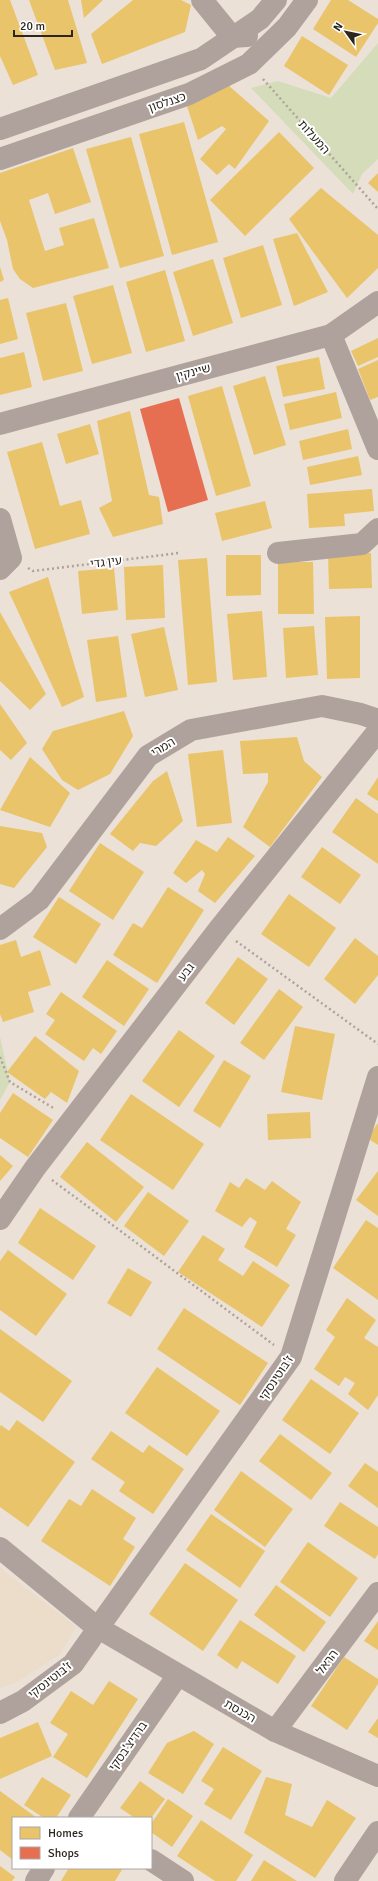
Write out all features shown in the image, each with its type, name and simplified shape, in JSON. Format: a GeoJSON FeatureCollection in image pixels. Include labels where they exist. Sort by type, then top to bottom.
{"type":"FeatureCollection","features":[{"type":"Feature","properties":{"kind":"street"},"geometry":{"type":"LineString","coordinates":[[202,0],[232,38]]}},
{"type":"Feature","properties":{"kind":"street"},"geometry":{"type":"LineString","coordinates":[[0,129],[202,59],[260,19],[276,0]]}},
{"type":"Feature","properties":{"kind":"street","name":"כצנלסון"},"geometry":{"type":"LineString","coordinates":[[0,159],[189,94],[249,64],[287,27],[307,0]]}},
{"type":"Feature","properties":{"kind":"street"},"geometry":{"type":"LineString","coordinates":[[232,38],[260,35],[287,27]]}},
{"type":"Feature","properties":{"kind":"street","name":"שיינקין"},"geometry":{"type":"LineString","coordinates":[[0,424],[331,335],[378,302]]}},
{"type":"Feature","properties":{"kind":"street"},"geometry":{"type":"LineString","coordinates":[[331,335],[378,449]]}},
{"type":"Feature","properties":{"kind":"street"},"geometry":{"type":"LineString","coordinates":[[0,519],[11,558],[0,569]]}},
{"type":"Feature","properties":{"kind":"street"},"geometry":{"type":"LineString","coordinates":[[278,553],[362,544],[378,529]]}},
{"type":"Feature","properties":{"kind":"street","name":"המרי"},"geometry":{"type":"LineString","coordinates":[[0,929],[38,900],[148,756],[191,730],[322,706],[361,714],[378,720]]}},
{"type":"Feature","properties":{"kind":"street","name":"גבע"},"geometry":{"type":"LineString","coordinates":[[0,1219],[35,1168],[219,929],[378,731]]}},
{"type":"Feature","properties":{"kind":"street","name":"ז'בוטינסקי"},"geometry":{"type":"LineString","coordinates":[[0,1713],[23,1701],[73,1664],[291,1358],[378,1077]]}},
{"type":"Feature","properties":{"kind":"street","name":"הכנסת"},"geometry":{"type":"LineString","coordinates":[[0,1548],[98,1627],[275,1731],[378,1776]]}},
{"type":"Feature","properties":{"kind":"street","name":"הראל"},"geometry":{"type":"LineString","coordinates":[[275,1731],[378,1593]]}},
{"type":"Feature","properties":{"kind":"street","name":"ברדיצ'בסקי"},"geometry":{"type":"LineString","coordinates":[[83,1816],[178,1675]]}},
{"type":"Feature","properties":{"kind":"street"},"geometry":{"type":"LineString","coordinates":[[345,1881],[378,1832]]}},
{"type":"Feature","properties":{"kind":"street"},"geometry":{"type":"LineString","coordinates":[[152,1861],[183,1881]]}},
{"type":"Feature","properties":{"kind":"street"},"geometry":{"type":"LineString","coordinates":[[36,1881],[43,1869]]}},
{"type":"Feature","properties":{"kind":"path","name":"המעלות"},"geometry":{"type":"LineString","coordinates":[[249,64],[378,209]]}},
{"type":"Feature","properties":{"kind":"path","name":"עין גדי"},"geometry":{"type":"LineString","coordinates":[[33,571],[179,553]]}},
{"type":"Feature","properties":{"kind":"path"},"geometry":{"type":"LineString","coordinates":[[219,929],[378,1044]]}},
{"type":"Feature","properties":{"kind":"path"},"geometry":{"type":"LineString","coordinates":[[0,1057],[10,1082],[72,1120]]}},
{"type":"Feature","properties":{"kind":"path"},"geometry":{"type":"LineString","coordinates":[[35,1168],[291,1358]]}},
{"type":"Feature","properties":{"kind":"shaded area"},"geometry":{"type":"Polygon","coordinates":[[[0,1568],[76,1627],[59,1655],[15,1683],[0,1688],[0,1568]]]}},
{"type":"Feature","properties":{"kind":"green space"},"geometry":{"type":"Polygon","coordinates":[[[378,43],[378,159],[362,174],[353,194],[251,88],[278,81],[331,98],[378,43]]]}},
{"type":"Feature","properties":{"kind":"green space"},"geometry":{"type":"Polygon","coordinates":[[[0,1037],[10,1082],[0,1100],[0,1037]]]}},
{"type":"Feature","properties":{"kind":"building: Homes"},"geometry":{"type":"Polygon","coordinates":[[[0,0],[10,0],[38,75],[13,85],[0,56],[0,0]]]}},
{"type":"Feature","properties":{"kind":"building: Homes"},"geometry":{"type":"Polygon","coordinates":[[[29,0],[68,0],[87,63],[55,70],[29,0]]]}},
{"type":"Feature","properties":{"kind":"building: Homes"},"geometry":{"type":"Polygon","coordinates":[[[81,0],[103,0],[84,18],[81,0]]]}},
{"type":"Feature","properties":{"kind":"building: Homes"},"geometry":{"type":"Polygon","coordinates":[[[133,0],[181,0],[191,5],[185,32],[102,64],[91,34],[133,0]]]}},
{"type":"Feature","properties":{"kind":"building: Homes"},"geometry":{"type":"Polygon","coordinates":[[[331,0],[348,0],[378,19],[378,23],[356,57],[313,29],[331,0]]]}},
{"type":"Feature","properties":{"kind":"building: Homes"},"geometry":{"type":"Polygon","coordinates":[[[302,36],[348,65],[329,95],[284,66],[302,36]]]}},
{"type":"Feature","properties":{"kind":"building: Homes"},"geometry":{"type":"Polygon","coordinates":[[[228,85],[269,121],[235,169],[229,164],[217,175],[200,159],[226,129],[222,126],[198,140],[187,106],[228,85]]]}},
{"type":"Feature","properties":{"kind":"building: Homes"},"geometry":{"type":"Polygon","coordinates":[[[184,122],[218,242],[172,255],[139,134],[184,122]]]}},
{"type":"Feature","properties":{"kind":"building: Homes"},"geometry":{"type":"Polygon","coordinates":[[[279,132],[314,168],[245,236],[210,200],[279,132]]]}},
{"type":"Feature","properties":{"kind":"building: Homes"},"geometry":{"type":"Polygon","coordinates":[[[131,137],[164,256],[120,268],[86,149],[131,137]]]}},
{"type":"Feature","properties":{"kind":"building: Homes"},"geometry":{"type":"Polygon","coordinates":[[[73,148],[91,202],[55,214],[48,193],[29,200],[45,251],[64,245],[59,228],[94,218],[109,268],[33,288],[20,279],[13,269],[7,240],[0,221],[0,173],[73,148]]]}},
{"type":"Feature","properties":{"kind":"building: Homes"},"geometry":{"type":"Polygon","coordinates":[[[378,173],[378,192],[368,183],[378,173]]]}},
{"type":"Feature","properties":{"kind":"building: Homes"},"geometry":{"type":"Polygon","coordinates":[[[321,188],[378,235],[378,268],[347,298],[289,219],[321,188]]]}},
{"type":"Feature","properties":{"kind":"building: Homes"},"geometry":{"type":"Polygon","coordinates":[[[297,233],[328,292],[294,306],[273,239],[297,233]]]}},
{"type":"Feature","properties":{"kind":"building: Homes"},"geometry":{"type":"Polygon","coordinates":[[[263,245],[282,305],[241,318],[223,258],[263,245]]]}},
{"type":"Feature","properties":{"kind":"building: Homes"},"geometry":{"type":"Polygon","coordinates":[[[213,259],[233,323],[193,336],[173,272],[213,259]]]}},
{"type":"Feature","properties":{"kind":"building: Homes"},"geometry":{"type":"Polygon","coordinates":[[[0,267],[4,280],[0,282],[0,267]]]}},
{"type":"Feature","properties":{"kind":"building: Homes"},"geometry":{"type":"Polygon","coordinates":[[[165,270],[185,341],[146,352],[126,282],[165,270]]]}},
{"type":"Feature","properties":{"kind":"building: Homes"},"geometry":{"type":"Polygon","coordinates":[[[113,285],[132,353],[92,364],[73,296],[113,285]]]}},
{"type":"Feature","properties":{"kind":"building: Homes"},"geometry":{"type":"Polygon","coordinates":[[[8,298],[18,339],[0,344],[0,300],[8,298]]]}},
{"type":"Feature","properties":{"kind":"building: Homes"},"geometry":{"type":"Polygon","coordinates":[[[66,303],[83,371],[43,381],[26,313],[66,303]]]}},
{"type":"Feature","properties":{"kind":"building: Homes"},"geometry":{"type":"Polygon","coordinates":[[[378,338],[378,357],[358,366],[351,351],[378,338]]]}},
{"type":"Feature","properties":{"kind":"building: Homes"},"geometry":{"type":"Polygon","coordinates":[[[24,352],[32,387],[0,395],[0,358],[24,352]]]}},
{"type":"Feature","properties":{"kind":"building: Homes"},"geometry":{"type":"Polygon","coordinates":[[[319,357],[325,389],[283,397],[276,366],[319,357]]]}},
{"type":"Feature","properties":{"kind":"building: Homes"},"geometry":{"type":"Polygon","coordinates":[[[378,360],[378,397],[370,400],[358,369],[378,360]]]}},
{"type":"Feature","properties":{"kind":"building: Homes"},"geometry":{"type":"Polygon","coordinates":[[[265,376],[286,445],[254,455],[233,386],[265,376]]]}},
{"type":"Feature","properties":{"kind":"building: Homes"},"geometry":{"type":"Polygon","coordinates":[[[222,386],[251,486],[216,496],[188,396],[222,386]]]}},
{"type":"Feature","properties":{"kind":"building: Homes"},"geometry":{"type":"Polygon","coordinates":[[[336,392],[342,418],[290,430],[284,404],[336,392]]]}},
{"type":"Feature","properties":{"kind":"building: Homes"},"geometry":{"type":"Polygon","coordinates":[[[130,411],[149,495],[159,497],[163,524],[113,537],[99,508],[112,501],[97,421],[130,411]]]}},
{"type":"Feature","properties":{"kind":"building: Homes"},"geometry":{"type":"Polygon","coordinates":[[[90,424],[99,454],[66,464],[57,434],[90,424]]]}},
{"type":"Feature","properties":{"kind":"building: Homes"},"geometry":{"type":"Polygon","coordinates":[[[348,429],[352,449],[303,460],[299,441],[348,429]]]}},
{"type":"Feature","properties":{"kind":"building: Homes"},"geometry":{"type":"Polygon","coordinates":[[[42,442],[60,506],[81,500],[90,534],[35,549],[7,452],[42,442]]]}},
{"type":"Feature","properties":{"kind":"building: Homes"},"geometry":{"type":"Polygon","coordinates":[[[358,456],[362,475],[310,485],[307,467],[358,456]]]}},
{"type":"Feature","properties":{"kind":"building: Homes"},"geometry":{"type":"Polygon","coordinates":[[[372,489],[374,511],[344,514],[345,526],[309,528],[307,494],[372,489]]]}},
{"type":"Feature","properties":{"kind":"building: Homes"},"geometry":{"type":"Polygon","coordinates":[[[265,501],[272,528],[222,541],[215,513],[265,501]]]}},
{"type":"Feature","properties":{"kind":"building: Homes"},"geometry":{"type":"Polygon","coordinates":[[[371,553],[372,588],[329,589],[328,554],[371,553]]]}},
{"type":"Feature","properties":{"kind":"building: Homes"},"geometry":{"type":"Polygon","coordinates":[[[226,555],[261,555],[261,595],[226,596],[226,555]]]}},
{"type":"Feature","properties":{"kind":"building: Homes"},"geometry":{"type":"Polygon","coordinates":[[[207,558],[217,682],[188,685],[178,560],[207,558]]]}},
{"type":"Feature","properties":{"kind":"building: Homes"},"geometry":{"type":"Polygon","coordinates":[[[278,562],[313,562],[314,614],[278,614],[278,562]]]}},
{"type":"Feature","properties":{"kind":"building: Homes"},"geometry":{"type":"Polygon","coordinates":[[[163,565],[165,618],[126,620],[124,567],[163,565]]]}},
{"type":"Feature","properties":{"kind":"building: Homes"},"geometry":{"type":"Polygon","coordinates":[[[114,568],[118,610],[82,614],[78,571],[114,568]]]}},
{"type":"Feature","properties":{"kind":"building: Homes"},"geometry":{"type":"Polygon","coordinates":[[[48,577],[84,697],[62,707],[9,592],[48,577]]]}},
{"type":"Feature","properties":{"kind":"building: Homes"},"geometry":{"type":"Polygon","coordinates":[[[262,611],[267,677],[233,680],[227,614],[262,611]]]}},
{"type":"Feature","properties":{"kind":"building: Homes"},"geometry":{"type":"Polygon","coordinates":[[[0,612],[46,694],[30,710],[0,681],[0,612]]]}},
{"type":"Feature","properties":{"kind":"building: Homes"},"geometry":{"type":"Polygon","coordinates":[[[360,616],[360,678],[327,679],[325,617],[360,616]]]}},
{"type":"Feature","properties":{"kind":"building: Homes"},"geometry":{"type":"Polygon","coordinates":[[[314,626],[318,675],[286,678],[283,628],[314,626]]]}},
{"type":"Feature","properties":{"kind":"building: Homes"},"geometry":{"type":"Polygon","coordinates":[[[164,627],[178,690],[145,697],[131,634],[164,627]]]}},
{"type":"Feature","properties":{"kind":"building: Homes"},"geometry":{"type":"Polygon","coordinates":[[[118,636],[127,697],[96,702],[87,640],[118,636]]]}},
{"type":"Feature","properties":{"kind":"building: Homes"},"geometry":{"type":"Polygon","coordinates":[[[0,704],[27,743],[11,760],[0,750],[0,704]]]}},
{"type":"Feature","properties":{"kind":"building: Homes"},"geometry":{"type":"Polygon","coordinates":[[[124,711],[133,736],[110,774],[78,790],[62,780],[42,749],[53,731],[124,711]]]}},
{"type":"Feature","properties":{"kind":"building: Homes"},"geometry":{"type":"Polygon","coordinates":[[[297,737],[304,761],[322,777],[270,847],[243,827],[268,782],[268,773],[243,774],[240,741],[297,737]]]}},
{"type":"Feature","properties":{"kind":"building: Homes"},"geometry":{"type":"Polygon","coordinates":[[[223,750],[232,823],[197,827],[188,754],[223,750]]]}},
{"type":"Feature","properties":{"kind":"building: Homes"},"geometry":{"type":"Polygon","coordinates":[[[30,757],[70,793],[50,827],[0,810],[30,757]]]}},
{"type":"Feature","properties":{"kind":"building: Homes"},"geometry":{"type":"Polygon","coordinates":[[[167,771],[183,821],[156,846],[140,843],[133,851],[110,834],[153,781],[167,771]]]}},
{"type":"Feature","properties":{"kind":"building: Homes"},"geometry":{"type":"Polygon","coordinates":[[[378,777],[378,801],[367,794],[378,777]]]}},
{"type":"Feature","properties":{"kind":"building: Homes"},"geometry":{"type":"Polygon","coordinates":[[[356,798],[378,814],[378,864],[332,832],[356,798]]]}},
{"type":"Feature","properties":{"kind":"building: Homes"},"geometry":{"type":"Polygon","coordinates":[[[0,826],[42,833],[47,847],[14,888],[0,884],[0,826]]]}},
{"type":"Feature","properties":{"kind":"building: Homes"},"geometry":{"type":"Polygon","coordinates":[[[228,837],[255,856],[215,903],[198,891],[205,874],[202,870],[186,883],[173,873],[196,840],[217,852],[228,837]]]}},
{"type":"Feature","properties":{"kind":"building: Homes"},"geometry":{"type":"Polygon","coordinates":[[[100,843],[144,872],[113,920],[69,891],[100,843]]]}},
{"type":"Feature","properties":{"kind":"building: Homes"},"geometry":{"type":"Polygon","coordinates":[[[322,847],[361,875],[340,904],[301,877],[322,847]]]}},
{"type":"Feature","properties":{"kind":"building: Homes"},"geometry":{"type":"Polygon","coordinates":[[[168,887],[204,910],[157,983],[113,955],[133,923],[142,928],[168,887]]]}},
{"type":"Feature","properties":{"kind":"building: Homes"},"geometry":{"type":"Polygon","coordinates":[[[289,894],[336,928],[309,967],[261,934],[289,894]]]}},
{"type":"Feature","properties":{"kind":"building: Homes"},"geometry":{"type":"Polygon","coordinates":[[[59,897],[101,924],[76,964],[33,937],[59,897]]]}},
{"type":"Feature","properties":{"kind":"building: Homes"},"geometry":{"type":"Polygon","coordinates":[[[355,938],[378,956],[378,975],[355,1004],[324,979],[355,938]]]}},
{"type":"Feature","properties":{"kind":"building: Homes"},"geometry":{"type":"Polygon","coordinates":[[[16,940],[21,957],[40,950],[51,985],[28,992],[34,1012],[3,1022],[0,1014],[0,945],[16,940]]]}},
{"type":"Feature","properties":{"kind":"building: Homes"},"geometry":{"type":"Polygon","coordinates":[[[238,957],[268,979],[234,1025],[205,1003],[238,957]]]}},
{"type":"Feature","properties":{"kind":"building: Homes"},"geometry":{"type":"Polygon","coordinates":[[[107,960],[149,989],[124,1026],[82,997],[107,960]]]}},
{"type":"Feature","properties":{"kind":"building: Homes"},"geometry":{"type":"Polygon","coordinates":[[[279,989],[303,1007],[264,1060],[240,1043],[279,989]]]}},
{"type":"Feature","properties":{"kind":"building: Homes"},"geometry":{"type":"Polygon","coordinates":[[[61,992],[117,1031],[101,1054],[93,1048],[84,1061],[45,1034],[55,1020],[46,1014],[61,992]]]}},
{"type":"Feature","properties":{"kind":"building: Homes"},"geometry":{"type":"Polygon","coordinates":[[[295,1026],[335,1034],[322,1100],[281,1092],[295,1026]]]}},
{"type":"Feature","properties":{"kind":"building: Homes"},"geometry":{"type":"Polygon","coordinates":[[[179,1030],[215,1056],[179,1107],[142,1081],[179,1030]]]}},
{"type":"Feature","properties":{"kind":"building: Homes"},"geometry":{"type":"Polygon","coordinates":[[[35,1036],[79,1071],[67,1103],[51,1092],[45,1099],[7,1072],[35,1036]]]}},
{"type":"Feature","properties":{"kind":"building: Homes"},"geometry":{"type":"Polygon","coordinates":[[[224,1060],[251,1076],[220,1128],[193,1111],[224,1060]]]}},
{"type":"Feature","properties":{"kind":"building: Homes"},"geometry":{"type":"Polygon","coordinates":[[[13,1093],[53,1120],[28,1157],[0,1138],[0,1113],[13,1093]]]}},
{"type":"Feature","properties":{"kind":"building: Homes"},"geometry":{"type":"Polygon","coordinates":[[[131,1094],[204,1144],[173,1190],[100,1140],[131,1094]]]}},
{"type":"Feature","properties":{"kind":"building: Homes"},"geometry":{"type":"Polygon","coordinates":[[[310,1112],[311,1138],[268,1140],[267,1114],[310,1112]]]}},
{"type":"Feature","properties":{"kind":"building: Homes"},"geometry":{"type":"Polygon","coordinates":[[[378,1123],[378,1145],[367,1138],[378,1123]]]}},
{"type":"Feature","properties":{"kind":"building: Homes"},"geometry":{"type":"Polygon","coordinates":[[[87,1142],[144,1187],[116,1222],[60,1177],[87,1142]]]}},
{"type":"Feature","properties":{"kind":"building: Homes"},"geometry":{"type":"Polygon","coordinates":[[[0,1155],[13,1166],[0,1181],[0,1155]]]}},
{"type":"Feature","properties":{"kind":"building: Homes"},"geometry":{"type":"Polygon","coordinates":[[[378,1171],[378,1216],[356,1200],[378,1171]]]}},
{"type":"Feature","properties":{"kind":"building: Homes"},"geometry":{"type":"Polygon","coordinates":[[[246,1178],[265,1190],[272,1181],[301,1202],[286,1229],[296,1235],[277,1267],[244,1247],[257,1222],[250,1217],[242,1227],[215,1211],[230,1182],[239,1188],[246,1178]]]}},
{"type":"Feature","properties":{"kind":"building: Homes"},"geometry":{"type":"Polygon","coordinates":[[[148,1192],[189,1221],[164,1256],[124,1226],[148,1192]]]}},
{"type":"Feature","properties":{"kind":"building: Homes"},"geometry":{"type":"Polygon","coordinates":[[[40,1208],[96,1246],[73,1280],[18,1243],[40,1208]]]}},
{"type":"Feature","properties":{"kind":"building: Homes"},"geometry":{"type":"Polygon","coordinates":[[[366,1220],[378,1228],[378,1300],[333,1268],[366,1220]]]}},
{"type":"Feature","properties":{"kind":"building: Homes"},"geometry":{"type":"Polygon","coordinates":[[[203,1235],[225,1249],[218,1260],[243,1276],[253,1261],[290,1285],[262,1327],[178,1272],[203,1235]]]}},
{"type":"Feature","properties":{"kind":"building: Homes"},"geometry":{"type":"Polygon","coordinates":[[[8,1250],[67,1294],[36,1336],[0,1310],[0,1261],[8,1250]]]}},
{"type":"Feature","properties":{"kind":"building: Homes"},"geometry":{"type":"Polygon","coordinates":[[[128,1268],[152,1282],[131,1317],[107,1303],[128,1268]]]}},
{"type":"Feature","properties":{"kind":"building: Homes"},"geometry":{"type":"Polygon","coordinates":[[[347,1298],[376,1320],[364,1338],[378,1347],[378,1395],[368,1410],[348,1394],[355,1383],[345,1377],[339,1386],[314,1369],[335,1337],[326,1330],[347,1298]]]}},
{"type":"Feature","properties":{"kind":"building: Homes"},"geometry":{"type":"Polygon","coordinates":[[[184,1308],[268,1363],[240,1405],[157,1349],[184,1308]]]}},
{"type":"Feature","properties":{"kind":"building: Homes"},"geometry":{"type":"Polygon","coordinates":[[[0,1329],[72,1381],[43,1422],[0,1392],[0,1329]]]}},
{"type":"Feature","properties":{"kind":"building: Homes"},"geometry":{"type":"Polygon","coordinates":[[[157,1367],[220,1411],[187,1456],[125,1413],[157,1367]]]}},
{"type":"Feature","properties":{"kind":"building: Homes"},"geometry":{"type":"Polygon","coordinates":[[[311,1379],[359,1413],[330,1454],[282,1420],[311,1379]]]}},
{"type":"Feature","properties":{"kind":"building: Homes"},"geometry":{"type":"Polygon","coordinates":[[[17,1420],[75,1462],[28,1527],[0,1507],[0,1427],[1,1425],[9,1431],[17,1420]]]}},
{"type":"Feature","properties":{"kind":"building: Homes"},"geometry":{"type":"Polygon","coordinates":[[[111,1431],[143,1453],[149,1445],[184,1469],[153,1514],[119,1491],[125,1482],[91,1459],[111,1431]]]}},
{"type":"Feature","properties":{"kind":"building: Homes"},"geometry":{"type":"Polygon","coordinates":[[[280,1434],[332,1473],[311,1500],[259,1461],[280,1434]]]}},
{"type":"Feature","properties":{"kind":"building: Homes"},"geometry":{"type":"Polygon","coordinates":[[[365,1463],[378,1472],[378,1508],[348,1486],[365,1463]]]}},
{"type":"Feature","properties":{"kind":"building: Homes"},"geometry":{"type":"Polygon","coordinates":[[[241,1471],[293,1509],[265,1547],[214,1510],[241,1471]]]}},
{"type":"Feature","properties":{"kind":"building: Homes"},"geometry":{"type":"Polygon","coordinates":[[[92,1489],[136,1518],[123,1539],[135,1547],[110,1586],[41,1541],[69,1499],[81,1506],[92,1489]]]}},
{"type":"Feature","properties":{"kind":"building: Homes"},"geometry":{"type":"Polygon","coordinates":[[[340,1502],[378,1527],[378,1554],[375,1559],[324,1526],[340,1502]]]}},
{"type":"Feature","properties":{"kind":"building: Homes"},"geometry":{"type":"Polygon","coordinates":[[[211,1514],[265,1551],[240,1588],[186,1550],[211,1514]]]}},
{"type":"Feature","properties":{"kind":"building: Homes"},"geometry":{"type":"Polygon","coordinates":[[[308,1542],[358,1578],[330,1617],[280,1582],[308,1542]]]}},
{"type":"Feature","properties":{"kind":"building: Homes"},"geometry":{"type":"Polygon","coordinates":[[[185,1563],[238,1600],[203,1651],[149,1614],[185,1563]]]}},
{"type":"Feature","properties":{"kind":"building: Homes"},"geometry":{"type":"Polygon","coordinates":[[[276,1585],[326,1622],[304,1652],[254,1615],[276,1585]]]}},
{"type":"Feature","properties":{"kind":"building: Homes"},"geometry":{"type":"Polygon","coordinates":[[[240,1620],[296,1656],[278,1684],[242,1661],[237,1669],[217,1655],[240,1620]]]}},
{"type":"Feature","properties":{"kind":"building: Homes"},"geometry":{"type":"Polygon","coordinates":[[[378,1621],[378,1650],[364,1641],[378,1621]]]}},
{"type":"Feature","properties":{"kind":"building: Homes"},"geometry":{"type":"Polygon","coordinates":[[[344,1657],[378,1679],[378,1684],[347,1730],[311,1706],[344,1657]]]}},
{"type":"Feature","properties":{"kind":"building: Homes"},"geometry":{"type":"Polygon","coordinates":[[[109,1681],[138,1699],[87,1778],[53,1757],[68,1734],[50,1723],[71,1691],[93,1705],[109,1681]]]}},
{"type":"Feature","properties":{"kind":"building: Homes"},"geometry":{"type":"Polygon","coordinates":[[[378,1718],[378,1738],[368,1732],[378,1718]]]}},
{"type":"Feature","properties":{"kind":"building: Homes"},"geometry":{"type":"Polygon","coordinates":[[[38,1722],[52,1756],[0,1779],[0,1738],[38,1722]]]}},
{"type":"Feature","properties":{"kind":"building: Homes"},"geometry":{"type":"Polygon","coordinates":[[[194,1731],[214,1744],[183,1794],[148,1773],[167,1743],[194,1731]]]}},
{"type":"Feature","properties":{"kind":"building: Homes"},"geometry":{"type":"Polygon","coordinates":[[[223,1747],[262,1771],[231,1820],[204,1804],[214,1789],[201,1781],[223,1747]]]}},
{"type":"Feature","properties":{"kind":"building: Homes"},"geometry":{"type":"Polygon","coordinates":[[[42,1777],[71,1795],[57,1817],[42,1817],[24,1805],[42,1777]]]}},
{"type":"Feature","properties":{"kind":"building: Homes"},"geometry":{"type":"Polygon","coordinates":[[[266,1777],[292,1784],[285,1815],[312,1827],[327,1800],[356,1818],[315,1878],[244,1833],[266,1777]]]}},
{"type":"Feature","properties":{"kind":"building: Homes"},"geometry":{"type":"Polygon","coordinates":[[[140,1781],[165,1799],[152,1817],[134,1817],[120,1808],[140,1781]]]}},
{"type":"Feature","properties":{"kind":"building: Homes"},"geometry":{"type":"Polygon","coordinates":[[[0,1791],[36,1817],[12,1817],[12,1859],[0,1850],[0,1791]]]}},
{"type":"Feature","properties":{"kind":"building: Homes"},"geometry":{"type":"Polygon","coordinates":[[[168,1799],[193,1816],[172,1847],[152,1833],[152,1823],[168,1799]]]}},
{"type":"Feature","properties":{"kind":"building: Homes"},"geometry":{"type":"Polygon","coordinates":[[[201,1820],[253,1855],[236,1881],[215,1881],[177,1856],[201,1820]]]}},
{"type":"Feature","properties":{"kind":"building: Homes"},"geometry":{"type":"Polygon","coordinates":[[[264,1860],[297,1881],[251,1881],[264,1860]]]}},
{"type":"Feature","properties":{"kind":"building: Homes"},"geometry":{"type":"Polygon","coordinates":[[[0,1866],[15,1877],[12,1881],[0,1881],[0,1866]]]}},
{"type":"Feature","properties":{"kind":"building: Homes"},"geometry":{"type":"Polygon","coordinates":[[[68,1869],[122,1869],[115,1881],[61,1881],[68,1869]]]}},
{"type":"Feature","properties":{"kind":"building: Shops"},"geometry":{"type":"Polygon","coordinates":[[[179,398],[208,500],[168,512],[140,409],[179,398]]]}}]}
